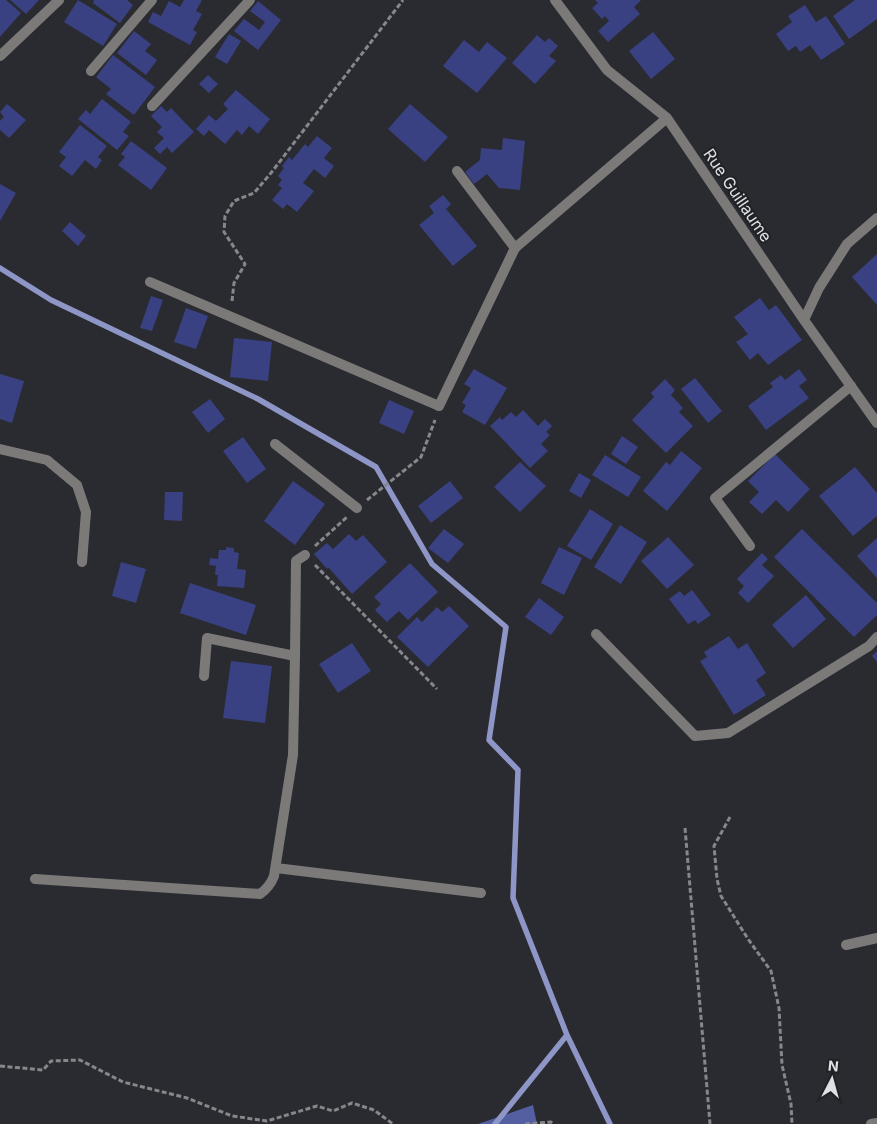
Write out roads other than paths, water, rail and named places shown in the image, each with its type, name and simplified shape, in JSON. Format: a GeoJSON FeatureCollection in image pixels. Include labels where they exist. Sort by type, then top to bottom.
{"type":"FeatureCollection","features":[{"type":"Feature","properties":{"kind":"street"},"geometry":{"type":"LineString","coordinates":[[0,56],[59,0]]}},
{"type":"Feature","properties":{"kind":"street"},"geometry":{"type":"LineString","coordinates":[[91,71],[152,0]]}},
{"type":"Feature","properties":{"kind":"street"},"geometry":{"type":"LineString","coordinates":[[152,106],[250,0]]}},
{"type":"Feature","properties":{"kind":"street","name":"Rue Guillaume"},"geometry":{"type":"LineString","coordinates":[[555,0],[607,70],[667,118],[804,320],[877,423]]}},
{"type":"Feature","properties":{"kind":"street"},"geometry":{"type":"LineString","coordinates":[[150,282],[439,406],[515,248],[667,118]]}},
{"type":"Feature","properties":{"kind":"street"},"geometry":{"type":"LineString","coordinates":[[457,171],[515,248]]}},
{"type":"Feature","properties":{"kind":"street"},"geometry":{"type":"LineString","coordinates":[[804,320],[819,288],[846,244],[877,218]]}},
{"type":"Feature","properties":{"kind":"street"},"geometry":{"type":"LineString","coordinates":[[750,546],[715,498],[851,386]]}},
{"type":"Feature","properties":{"kind":"street"},"geometry":{"type":"LineString","coordinates":[[275,444],[357,508]]}},
{"type":"Feature","properties":{"kind":"street"},"geometry":{"type":"LineString","coordinates":[[0,449],[47,460],[77,485],[86,512],[82,562]]}},
{"type":"Feature","properties":{"kind":"street"},"geometry":{"type":"LineString","coordinates":[[35,879],[260,894],[271,884],[276,868],[293,755],[296,561],[305,555]]}},
{"type":"Feature","properties":{"kind":"street"},"geometry":{"type":"LineString","coordinates":[[596,634],[695,736],[728,733],[868,646],[877,637]]}},
{"type":"Feature","properties":{"kind":"street"},"geometry":{"type":"LineString","coordinates":[[204,676],[207,638],[295,656]]}},
{"type":"Feature","properties":{"kind":"street"},"geometry":{"type":"LineString","coordinates":[[276,868],[482,893]]}},
{"type":"Feature","properties":{"kind":"street"},"geometry":{"type":"LineString","coordinates":[[846,946],[877,938]]}},
{"type":"Feature","properties":{"kind":"street"},"geometry":{"type":"LineString","coordinates":[[871,1124],[877,1123]]}},
{"type":"Feature","properties":{"kind":"waterway"},"geometry":{"type":"LineString","coordinates":[[0,268],[51,300],[258,399],[376,467],[432,564],[506,627],[489,740],[518,770],[513,898],[567,1035],[610,1124]]}},
{"type":"Feature","properties":{"kind":"waterway"},"geometry":{"type":"LineString","coordinates":[[495,1124],[567,1035]]}}]}
